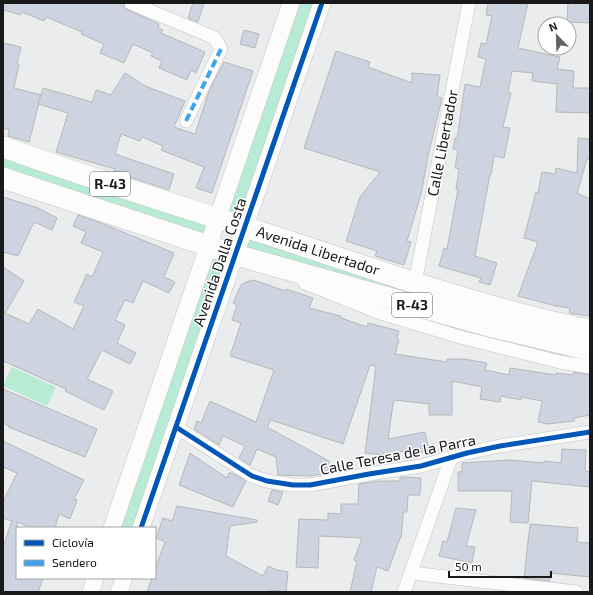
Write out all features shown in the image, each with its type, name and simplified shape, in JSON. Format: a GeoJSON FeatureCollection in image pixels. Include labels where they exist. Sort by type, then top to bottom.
{"type":"FeatureCollection","features":[{"type":"Feature","properties":{"kind":"main road","name":"Avenida Libertador"},"geometry":{"type":"LineString","coordinates":[[3,147],[117,187],[415,283],[504,310],[590,330]]}},
{"type":"Feature","properties":{"kind":"main road","name":"Avenida Libertador"},"geometry":{"type":"LineString","coordinates":[[3,178],[236,255],[485,325],[590,350]]}},
{"type":"Feature","properties":{"kind":"street"},"geometry":{"type":"LineString","coordinates":[[131,3],[215,38],[218,42],[221,49],[186,122]]}},
{"type":"Feature","properties":{"kind":"street","name":"Avenida Dalla Costa"},"geometry":{"type":"LineString","coordinates":[[112,527],[291,3]]}},
{"type":"Feature","properties":{"kind":"street","name":"Avenida Dalla Costa"},"geometry":{"type":"LineString","coordinates":[[141,527],[322,3]]}},
{"type":"Feature","properties":{"kind":"street","name":"Calle Libertador"},"geometry":{"type":"LineString","coordinates":[[415,283],[469,3]]}},
{"type":"Feature","properties":{"kind":"street","name":"Avenida Libertador"},"geometry":{"type":"LineString","coordinates":[[236,255],[335,296],[387,315],[560,362],[590,367]]}},
{"type":"Feature","properties":{"kind":"street","name":"Calle Teresa de la Parra"},"geometry":{"type":"LineString","coordinates":[[176,427],[252,476],[278,484],[310,485],[421,466],[500,446],[590,432]]}},
{"type":"Feature","properties":{"kind":"street"},"geometry":{"type":"LineString","coordinates":[[404,592],[451,458]]}},
{"type":"Feature","properties":{"kind":"street"},"geometry":{"type":"LineString","coordinates":[[411,573],[576,592]]}},
{"type":"Feature","properties":{"kind":"street"},"geometry":{"type":"LineString","coordinates":[[91,592],[96,579]]}},
{"type":"Feature","properties":{"kind":"street"},"geometry":{"type":"LineString","coordinates":[[119,592],[124,579]]}},
{"type":"Feature","properties":{"kind":"green space"},"geometry":{"type":"Polygon","coordinates":[[[291,3],[322,3],[245,227],[218,219],[208,246],[3,177],[3,147],[217,218],[291,3]]]}},
{"type":"Feature","properties":{"kind":"green space"},"geometry":{"type":"Polygon","coordinates":[[[245,227],[590,330],[590,367],[460,337],[236,255],[245,227]]]}},
{"type":"Feature","properties":{"kind":"green space"},"geometry":{"type":"Polygon","coordinates":[[[208,246],[236,255],[141,527],[112,527],[208,246]]]}},
{"type":"Feature","properties":{"kind":"green space"},"geometry":{"type":"Polygon","coordinates":[[[12,367],[56,387],[47,406],[3,386],[12,367]]]}},
{"type":"Feature","properties":{"kind":"building"},"geometry":{"type":"Polygon","coordinates":[[[3,3],[123,3],[124,8],[159,24],[158,28],[163,30],[161,33],[205,52],[196,73],[191,70],[187,80],[159,68],[162,61],[151,56],[153,53],[133,44],[124,63],[100,53],[104,44],[81,34],[82,32],[46,17],[44,21],[22,12],[21,15],[3,10],[3,3]]]}},
{"type":"Feature","properties":{"kind":"building"},"geometry":{"type":"Polygon","coordinates":[[[193,3],[204,3],[198,22],[188,18],[193,3]]]}},
{"type":"Feature","properties":{"kind":"building"},"geometry":{"type":"Polygon","coordinates":[[[488,3],[528,3],[518,48],[537,52],[537,56],[560,57],[557,69],[574,71],[573,88],[590,88],[590,113],[556,112],[557,84],[532,81],[533,73],[512,71],[508,92],[511,93],[503,127],[510,128],[504,158],[494,156],[475,256],[497,263],[490,285],[479,282],[481,278],[439,266],[444,248],[447,249],[458,189],[456,189],[459,169],[455,168],[458,150],[453,149],[455,138],[457,139],[465,84],[480,87],[486,59],[478,57],[481,43],[486,44],[492,16],[486,15],[488,3]]]}},
{"type":"Feature","properties":{"kind":"building"},"geometry":{"type":"Polygon","coordinates":[[[568,3],[590,3],[590,23],[577,22],[577,16],[567,16],[568,3]]]}},
{"type":"Feature","properties":{"kind":"building"},"geometry":{"type":"Polygon","coordinates":[[[244,30],[259,34],[255,48],[240,44],[244,30]]]}},
{"type":"Feature","properties":{"kind":"building"},"geometry":{"type":"Polygon","coordinates":[[[3,43],[21,47],[14,88],[41,95],[29,142],[8,136],[9,130],[3,128],[3,43]]]}},
{"type":"Feature","properties":{"kind":"building"},"geometry":{"type":"Polygon","coordinates":[[[336,51],[370,62],[368,67],[412,83],[412,73],[440,75],[437,97],[442,98],[421,194],[407,241],[411,242],[404,265],[375,256],[377,251],[346,241],[360,197],[380,172],[304,148],[336,51]]]}},
{"type":"Feature","properties":{"kind":"building"},"geometry":{"type":"Polygon","coordinates":[[[224,62],[253,71],[212,193],[196,188],[204,167],[161,150],[163,146],[142,137],[140,141],[121,134],[115,154],[174,174],[169,190],[114,172],[115,169],[56,152],[68,113],[38,104],[43,88],[92,102],[96,90],[111,95],[125,73],[145,86],[185,101],[174,127],[195,134],[209,91],[224,62]]]}},
{"type":"Feature","properties":{"kind":"building"},"geometry":{"type":"Polygon","coordinates":[[[578,138],[590,139],[590,159],[587,159],[577,193],[590,199],[590,316],[569,313],[570,308],[518,296],[538,242],[524,238],[536,192],[538,193],[542,172],[555,174],[556,168],[577,173],[578,138]]]}},
{"type":"Feature","properties":{"kind":"building"},"geometry":{"type":"Polygon","coordinates":[[[3,197],[38,208],[57,218],[52,230],[34,222],[18,256],[3,252],[3,197]]]}},
{"type":"Feature","properties":{"kind":"building"},"geometry":{"type":"Polygon","coordinates":[[[78,215],[174,253],[164,277],[175,282],[169,293],[143,281],[133,303],[125,300],[115,320],[125,325],[117,343],[136,353],[130,364],[102,350],[87,379],[113,391],[104,410],[65,391],[66,389],[3,361],[3,267],[24,281],[5,313],[29,324],[38,309],[73,329],[84,306],[74,302],[87,274],[92,277],[103,252],[81,243],[86,232],[73,226],[78,215]]]}},
{"type":"Feature","properties":{"kind":"building"},"geometry":{"type":"Polygon","coordinates":[[[254,280],[285,291],[286,289],[313,298],[309,308],[341,316],[341,318],[367,327],[368,323],[399,331],[397,339],[399,340],[395,354],[447,362],[447,359],[464,359],[487,363],[485,370],[509,375],[510,368],[556,375],[556,373],[573,375],[574,372],[590,375],[590,415],[574,418],[574,421],[547,424],[538,422],[542,401],[521,397],[521,400],[501,396],[500,402],[480,399],[482,387],[452,381],[452,415],[429,415],[429,404],[394,400],[388,439],[425,432],[429,451],[412,454],[412,450],[383,455],[365,453],[376,366],[370,365],[343,444],[271,420],[267,427],[329,461],[329,473],[310,476],[278,475],[276,457],[257,449],[250,465],[239,458],[245,446],[223,436],[219,445],[194,429],[197,421],[201,423],[210,401],[256,422],[274,370],[230,356],[241,323],[232,320],[237,305],[233,303],[241,285],[254,280]]]}},
{"type":"Feature","properties":{"kind":"building"},"geometry":{"type":"Polygon","coordinates":[[[3,389],[97,429],[85,457],[8,427],[9,426],[3,423],[3,389]]]}},
{"type":"Feature","properties":{"kind":"building"},"geometry":{"type":"Polygon","coordinates":[[[3,441],[84,480],[74,499],[77,500],[70,519],[59,514],[55,527],[30,527],[17,522],[16,579],[43,579],[38,592],[3,592],[3,547],[12,521],[3,518],[3,502],[17,473],[3,467],[3,441]]]}},
{"type":"Feature","properties":{"kind":"building"},"geometry":{"type":"Polygon","coordinates":[[[562,449],[586,450],[585,471],[590,472],[590,487],[532,481],[528,523],[510,522],[512,491],[458,491],[458,472],[462,472],[462,463],[509,460],[561,463],[562,449]]]}},
{"type":"Feature","properties":{"kind":"building"},"geometry":{"type":"Polygon","coordinates":[[[190,453],[227,478],[229,473],[232,473],[246,481],[233,507],[179,485],[190,453]]]}},
{"type":"Feature","properties":{"kind":"building"},"geometry":{"type":"Polygon","coordinates":[[[400,477],[421,478],[420,495],[408,495],[407,512],[403,512],[401,538],[388,571],[377,567],[371,592],[350,592],[357,561],[354,560],[362,538],[319,536],[318,568],[296,567],[299,519],[328,520],[328,513],[341,514],[341,504],[358,504],[359,484],[379,481],[400,481],[400,477]]]}},
{"type":"Feature","properties":{"kind":"building"},"geometry":{"type":"Polygon","coordinates":[[[272,490],[283,492],[278,505],[268,501],[272,490]]]}},
{"type":"Feature","properties":{"kind":"building"},"geometry":{"type":"Polygon","coordinates":[[[177,506],[257,520],[257,522],[230,526],[226,556],[263,576],[268,566],[277,570],[288,572],[286,592],[269,590],[268,592],[147,592],[152,579],[156,579],[156,566],[165,542],[156,538],[163,518],[172,521],[177,506]]]}},
{"type":"Feature","properties":{"kind":"building"},"geometry":{"type":"Polygon","coordinates":[[[456,508],[476,510],[466,546],[475,547],[472,563],[439,556],[443,541],[447,542],[456,508]]]}},
{"type":"Feature","properties":{"kind":"building"},"geometry":{"type":"Polygon","coordinates":[[[530,524],[578,528],[577,542],[590,543],[590,577],[550,573],[550,581],[524,578],[530,524]]]}},
{"type":"Feature","properties":{"kind":"marked path"},"geometry":{"type":"LineString","coordinates":[[186,121],[221,49]]}},
{"type":"Feature","properties":{"kind":"cycle path"},"geometry":{"type":"LineString","coordinates":[[141,527],[322,3]]}},
{"type":"Feature","properties":{"kind":"cycle path"},"geometry":{"type":"LineString","coordinates":[[176,427],[252,476],[267,481],[293,485],[310,485],[421,466],[467,453],[500,446],[590,432]]}}]}
